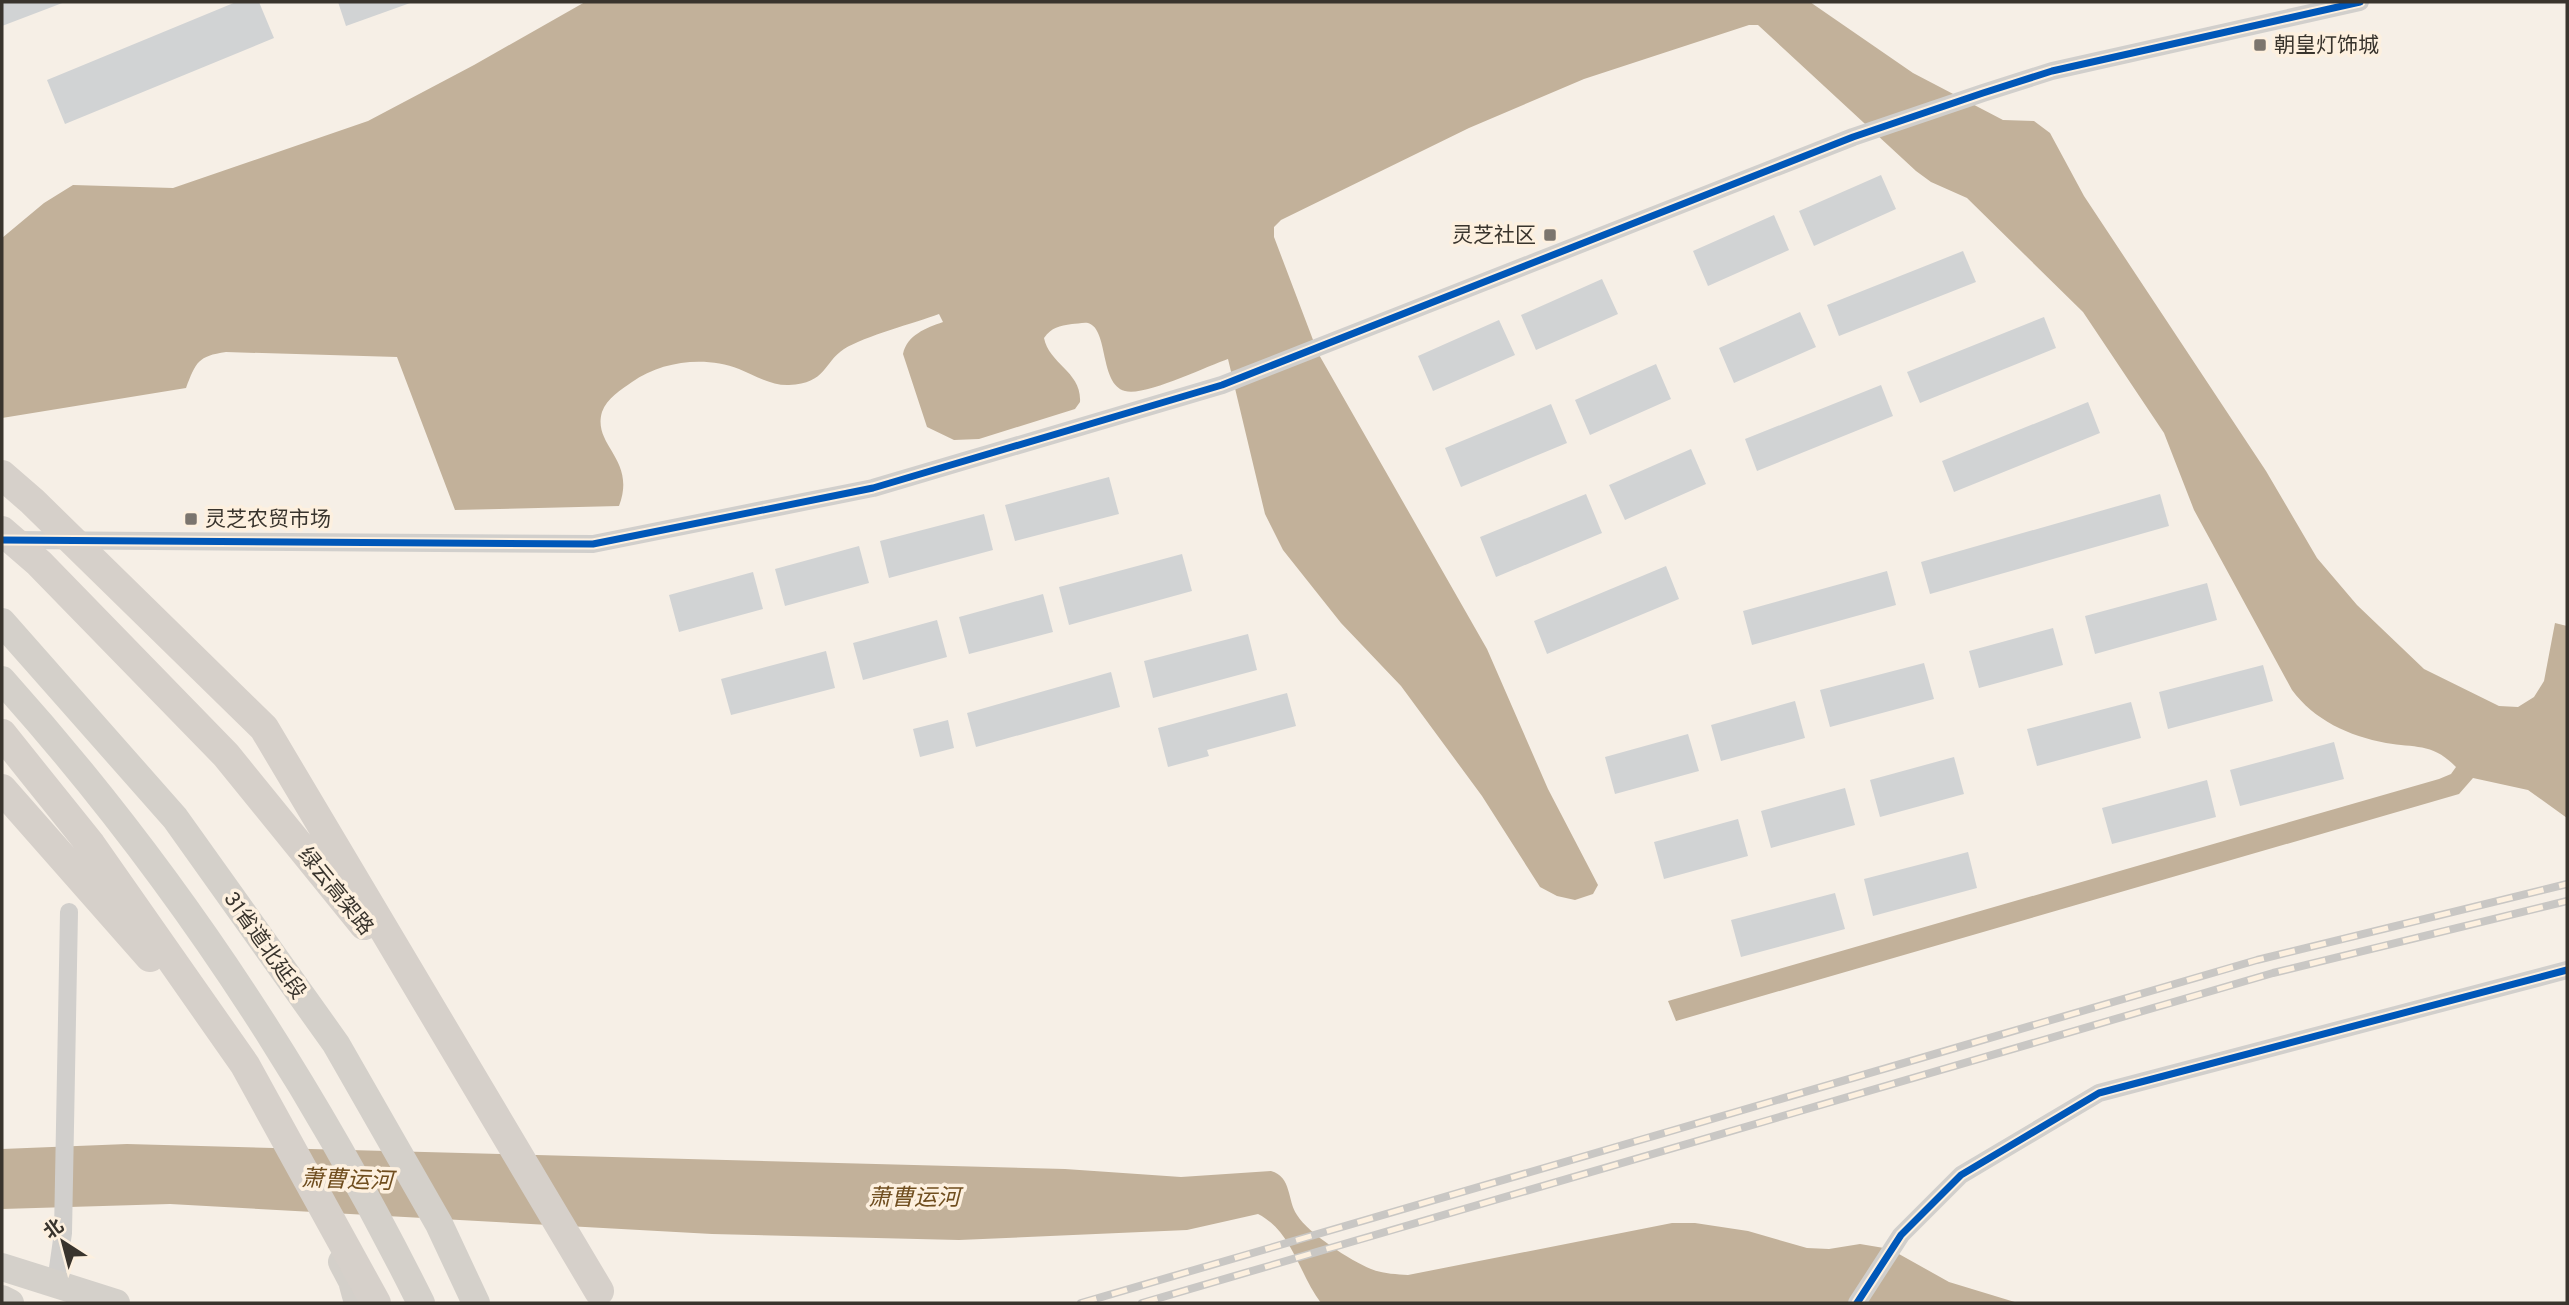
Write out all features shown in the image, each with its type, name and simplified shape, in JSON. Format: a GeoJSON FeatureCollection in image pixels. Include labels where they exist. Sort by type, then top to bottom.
{"type":"FeatureCollection","features":[{"type":"Feature","properties":{"kind":"highway"},"geometry":{"type":"LineString","coordinates":[[2,469],[264,728],[602,1297]]}},
{"type":"Feature","properties":{"kind":"highway"},"geometry":{"type":"LineString","coordinates":[[2,475],[32,501]]}},
{"type":"Feature","properties":{"kind":"highway","name":"绿云高架路"},"geometry":{"type":"LineString","coordinates":[[2,531],[38,563],[226,755],[409,981],[602,1297]]}},
{"type":"Feature","properties":{"kind":"highway"},"geometry":{"type":"LineString","coordinates":[[2,734],[91,845],[245,1065],[376,1303]]}},
{"type":"Feature","properties":{"kind":"highway"},"geometry":{"type":"LineString","coordinates":[[2,789],[245,1065]]}},
{"type":"Feature","properties":{"kind":"main road","name":"31省道北延段"},"geometry":{"type":"LineString","coordinates":[[2,622],[175,818],[336,1044],[439,1224],[476,1303]]}},
{"type":"Feature","properties":{"kind":"main road"},"geometry":{"type":"LineString","coordinates":[[4,683],[89,831],[232,1050],[352,1281],[358,1303]]}},
{"type":"Feature","properties":{"kind":"main road"},"geometry":{"type":"LineString","coordinates":[[4,683],[159,870],[282,1052],[392,1245],[421,1303]]}},
{"type":"Feature","properties":{"kind":"main road"},"geometry":{"type":"LineString","coordinates":[[439,1224],[494,1303]]}},
{"type":"Feature","properties":{"kind":"main road"},"geometry":{"type":"LineString","coordinates":[[2,1267],[116,1303]]}},
{"type":"Feature","properties":{"kind":"main road"},"geometry":{"type":"LineString","coordinates":[[2,1299],[10,1303]]}},
{"type":"Feature","properties":{"kind":"street"},"geometry":{"type":"LineString","coordinates":[[2,540],[593,544],[873,488],[1222,385],[1853,137],[1983,93],[2052,71],[2360,2]]}},
{"type":"Feature","properties":{"kind":"street"},"geometry":{"type":"LineString","coordinates":[[56,1282],[63,1234],[68,912]]}},
{"type":"Feature","properties":{"kind":"street"},"geometry":{"type":"LineString","coordinates":[[1857,1303],[1901,1235],[1961,1175],[2099,1093],[2567,970]]}},
{"type":"Feature","properties":{"kind":"water"},"geometry":{"type":"Polygon","coordinates":[[[585,2],[1810,2],[1913,73],[2003,120],[2034,121],[2050,133],[2084,196],[2266,471],[2317,558],[2357,605],[2424,669],[2499,706],[2518,707],[2534,697],[2544,681],[2555,623],[2567,626],[2567,818],[2528,790],[2473,778],[2459,794],[1676,1021],[1668,1001],[2439,779],[2451,774],[2456,767],[2432,750],[2372,740],[2346,731],[2322,718],[2301,701],[2292,690],[2194,510],[2164,433],[2083,312],[1967,198],[1931,182],[1916,171],[1758,25],[1749,25],[1584,79],[1469,128],[1281,220],[1274,227],[1274,237],[1318,353],[1487,649],[1548,789],[1598,885],[1593,894],[1575,900],[1557,896],[1540,887],[1482,796],[1401,686],[1341,623],[1283,550],[1265,514],[1228,359],[1146,390],[1125,391],[1111,378],[1095,327],[1088,323],[1060,326],[1044,338],[1052,355],[1076,383],[1080,402],[1075,409],[979,439],[954,440],[927,427],[903,354],[913,337],[943,322],[939,314],[853,344],[837,354],[818,376],[801,383],[776,384],[739,369],[712,363],[670,365],[632,382],[611,398],[602,412],[603,434],[623,476],[619,506],[455,510],[397,357],[226,352],[209,356],[199,362],[186,388],[2,418],[2,238],[44,203],[73,185],[173,188],[368,121],[585,2]]]}},
{"type":"Feature","properties":{"kind":"water","name":"萧曹运河"},"geometry":{"type":"Polygon","coordinates":[[[127,1144],[1065,1169],[1181,1177],[1271,1171],[1283,1178],[1297,1215],[1310,1230],[1353,1260],[1385,1273],[1408,1275],[1672,1223],[1695,1223],[1748,1231],[1807,1248],[1829,1249],[1860,1244],[1890,1249],[1949,1282],[2018,1303],[1321,1303],[1287,1242],[1270,1222],[1258,1214],[1187,1230],[959,1240],[712,1234],[170,1204],[2,1209],[2,1149],[127,1144]]]}},
{"type":"Feature","properties":{"kind":"building"},"geometry":{"type":"Polygon","coordinates":[[[2,2],[65,2],[2,26],[2,2]]]}},
{"type":"Feature","properties":{"kind":"building"},"geometry":{"type":"Polygon","coordinates":[[[236,2],[259,2],[274,38],[65,124],[47,80],[236,2]]]}},
{"type":"Feature","properties":{"kind":"building"},"geometry":{"type":"Polygon","coordinates":[[[338,2],[413,2],[346,26],[338,2]]]}},
{"type":"Feature","properties":{"kind":"building"},"geometry":{"type":"Polygon","coordinates":[[[1881,175],[1896,209],[1814,246],[1799,211],[1881,175]]]}},
{"type":"Feature","properties":{"kind":"building"},"geometry":{"type":"Polygon","coordinates":[[[1774,215],[1789,250],[1708,286],[1693,251],[1774,215]]]}},
{"type":"Feature","properties":{"kind":"building"},"geometry":{"type":"Polygon","coordinates":[[[1963,251],[1976,282],[1839,336],[1827,305],[1963,251]]]}},
{"type":"Feature","properties":{"kind":"building"},"geometry":{"type":"Polygon","coordinates":[[[1602,279],[1618,314],[1536,350],[1521,315],[1602,279]]]}},
{"type":"Feature","properties":{"kind":"building"},"geometry":{"type":"Polygon","coordinates":[[[1800,312],[1816,347],[1734,383],[1719,348],[1800,312]]]}},
{"type":"Feature","properties":{"kind":"building"},"geometry":{"type":"Polygon","coordinates":[[[2044,317],[2056,348],[1920,403],[1907,372],[2044,317]]]}},
{"type":"Feature","properties":{"kind":"building"},"geometry":{"type":"Polygon","coordinates":[[[1499,320],[1515,355],[1433,391],[1418,356],[1499,320]]]}},
{"type":"Feature","properties":{"kind":"building"},"geometry":{"type":"Polygon","coordinates":[[[1656,364],[1671,399],[1590,435],[1575,400],[1656,364]]]}},
{"type":"Feature","properties":{"kind":"building"},"geometry":{"type":"Polygon","coordinates":[[[1881,385],[1893,416],[1757,471],[1745,439],[1881,385]]]}},
{"type":"Feature","properties":{"kind":"building"},"geometry":{"type":"Polygon","coordinates":[[[2088,402],[2100,433],[1954,492],[1942,461],[2088,402]]]}},
{"type":"Feature","properties":{"kind":"building"},"geometry":{"type":"Polygon","coordinates":[[[1551,404],[1567,443],[1461,487],[1445,448],[1551,404]]]}},
{"type":"Feature","properties":{"kind":"building"},"geometry":{"type":"Polygon","coordinates":[[[1691,449],[1706,484],[1625,520],[1609,485],[1691,449]]]}},
{"type":"Feature","properties":{"kind":"building"},"geometry":{"type":"Polygon","coordinates":[[[1109,477],[1119,514],[1015,541],[1005,505],[1109,477]]]}},
{"type":"Feature","properties":{"kind":"building"},"geometry":{"type":"Polygon","coordinates":[[[1586,494],[1602,533],[1496,577],[1480,537],[1586,494]]]}},
{"type":"Feature","properties":{"kind":"building"},"geometry":{"type":"Polygon","coordinates":[[[2160,494],[2169,526],[1930,594],[1921,562],[2160,494]]]}},
{"type":"Feature","properties":{"kind":"building"},"geometry":{"type":"Polygon","coordinates":[[[984,514],[993,550],[889,578],[880,541],[984,514]]]}},
{"type":"Feature","properties":{"kind":"building"},"geometry":{"type":"Polygon","coordinates":[[[859,546],[869,583],[785,606],[775,569],[859,546]]]}},
{"type":"Feature","properties":{"kind":"building"},"geometry":{"type":"Polygon","coordinates":[[[1182,554],[1192,591],[1069,625],[1059,587],[1182,554]]]}},
{"type":"Feature","properties":{"kind":"building"},"geometry":{"type":"Polygon","coordinates":[[[1666,566],[1679,599],[1547,654],[1534,621],[1666,566]]]}},
{"type":"Feature","properties":{"kind":"building"},"geometry":{"type":"Polygon","coordinates":[[[1887,571],[1896,605],[1752,645],[1743,611],[1887,571]]]}},
{"type":"Feature","properties":{"kind":"building"},"geometry":{"type":"Polygon","coordinates":[[[753,572],[763,609],[679,632],[669,595],[753,572]]]}},
{"type":"Feature","properties":{"kind":"building"},"geometry":{"type":"Polygon","coordinates":[[[2207,583],[2217,620],[2095,654],[2085,616],[2207,583]]]}},
{"type":"Feature","properties":{"kind":"building"},"geometry":{"type":"Polygon","coordinates":[[[1043,594],[1053,632],[969,654],[959,617],[1043,594]]]}},
{"type":"Feature","properties":{"kind":"building"},"geometry":{"type":"Polygon","coordinates":[[[937,620],[947,657],[863,680],[853,643],[937,620]]]}},
{"type":"Feature","properties":{"kind":"building"},"geometry":{"type":"Polygon","coordinates":[[[2053,628],[2063,665],[1979,688],[1969,651],[2053,628]]]}},
{"type":"Feature","properties":{"kind":"building"},"geometry":{"type":"Polygon","coordinates":[[[1248,634],[1257,670],[1153,698],[1144,661],[1248,634]]]}},
{"type":"Feature","properties":{"kind":"building"},"geometry":{"type":"Polygon","coordinates":[[[826,651],[835,688],[731,715],[721,679],[826,651]]]}},
{"type":"Feature","properties":{"kind":"building"},"geometry":{"type":"Polygon","coordinates":[[[1924,663],[1934,699],[1830,727],[1820,690],[1924,663]]]}},
{"type":"Feature","properties":{"kind":"building"},"geometry":{"type":"Polygon","coordinates":[[[2263,665],[2273,701],[2168,729],[2159,692],[2263,665]]]}},
{"type":"Feature","properties":{"kind":"building"},"geometry":{"type":"Polygon","coordinates":[[[1111,672],[1120,707],[976,747],[967,713],[1111,672]]]}},
{"type":"Feature","properties":{"kind":"building"},"geometry":{"type":"Polygon","coordinates":[[[1287,693],[1296,726],[1207,750],[1209,756],[1168,767],[1158,728],[1287,693]]]}},
{"type":"Feature","properties":{"kind":"building"},"geometry":{"type":"Polygon","coordinates":[[[1795,701],[1805,738],[1721,761],[1711,725],[1795,701]]]}},
{"type":"Feature","properties":{"kind":"building"},"geometry":{"type":"Polygon","coordinates":[[[2131,702],[2141,738],[2037,766],[2027,729],[2131,702]]]}},
{"type":"Feature","properties":{"kind":"building"},"geometry":{"type":"Polygon","coordinates":[[[948,720],[954,748],[920,757],[913,729],[948,720]]]}},
{"type":"Feature","properties":{"kind":"building"},"geometry":{"type":"Polygon","coordinates":[[[1688,734],[1699,771],[1615,794],[1605,757],[1688,734]]]}},
{"type":"Feature","properties":{"kind":"building"},"geometry":{"type":"Polygon","coordinates":[[[2334,742],[2344,779],[2240,806],[2230,770],[2334,742]]]}},
{"type":"Feature","properties":{"kind":"building"},"geometry":{"type":"Polygon","coordinates":[[[1954,757],[1964,794],[1880,817],[1870,780],[1954,757]]]}},
{"type":"Feature","properties":{"kind":"building"},"geometry":{"type":"Polygon","coordinates":[[[2207,780],[2216,817],[2112,844],[2102,808],[2207,780]]]}},
{"type":"Feature","properties":{"kind":"building"},"geometry":{"type":"Polygon","coordinates":[[[1845,788],[1855,825],[1771,848],[1761,811],[1845,788]]]}},
{"type":"Feature","properties":{"kind":"building"},"geometry":{"type":"Polygon","coordinates":[[[1738,819],[1748,856],[1664,879],[1654,842],[1738,819]]]}},
{"type":"Feature","properties":{"kind":"building"},"geometry":{"type":"Polygon","coordinates":[[[1968,852],[1977,888],[1873,916],[1864,879],[1968,852]]]}},
{"type":"Feature","properties":{"kind":"building"},"geometry":{"type":"Polygon","coordinates":[[[1835,893],[1845,929],[1741,957],[1731,920],[1835,893]]]}},
{"type":"Feature","properties":{"kind":"railway"},"geometry":{"type":"LineString","coordinates":[[1081,1303],[2257,960],[2567,884]]}},
{"type":"Feature","properties":{"kind":"railway"},"geometry":{"type":"LineString","coordinates":[[1142,1303],[2273,973],[2567,901]]}},
{"type":"Feature","properties":{"kind":"cycle path"},"geometry":{"type":"LineString","coordinates":[[2,540],[593,544],[873,488],[1222,385],[1853,137],[1983,93],[2052,71],[2360,2]]}},
{"type":"Feature","properties":{"kind":"cycle path"},"geometry":{"type":"LineString","coordinates":[[1857,1303],[1901,1235],[1961,1175],[2099,1093],[2567,970]]}},
{"type":"Feature","properties":{"kind":"place","name":"朝皇灯饰城"},"geometry":{"type":"Point","coordinates":[2260,45]}},
{"type":"Feature","properties":{"kind":"place","name":"灵芝社区"},"geometry":{"type":"Point","coordinates":[1550,235]}},
{"type":"Feature","properties":{"kind":"place","name":"灵芝农贸市场"},"geometry":{"type":"Point","coordinates":[191,519]}}]}
